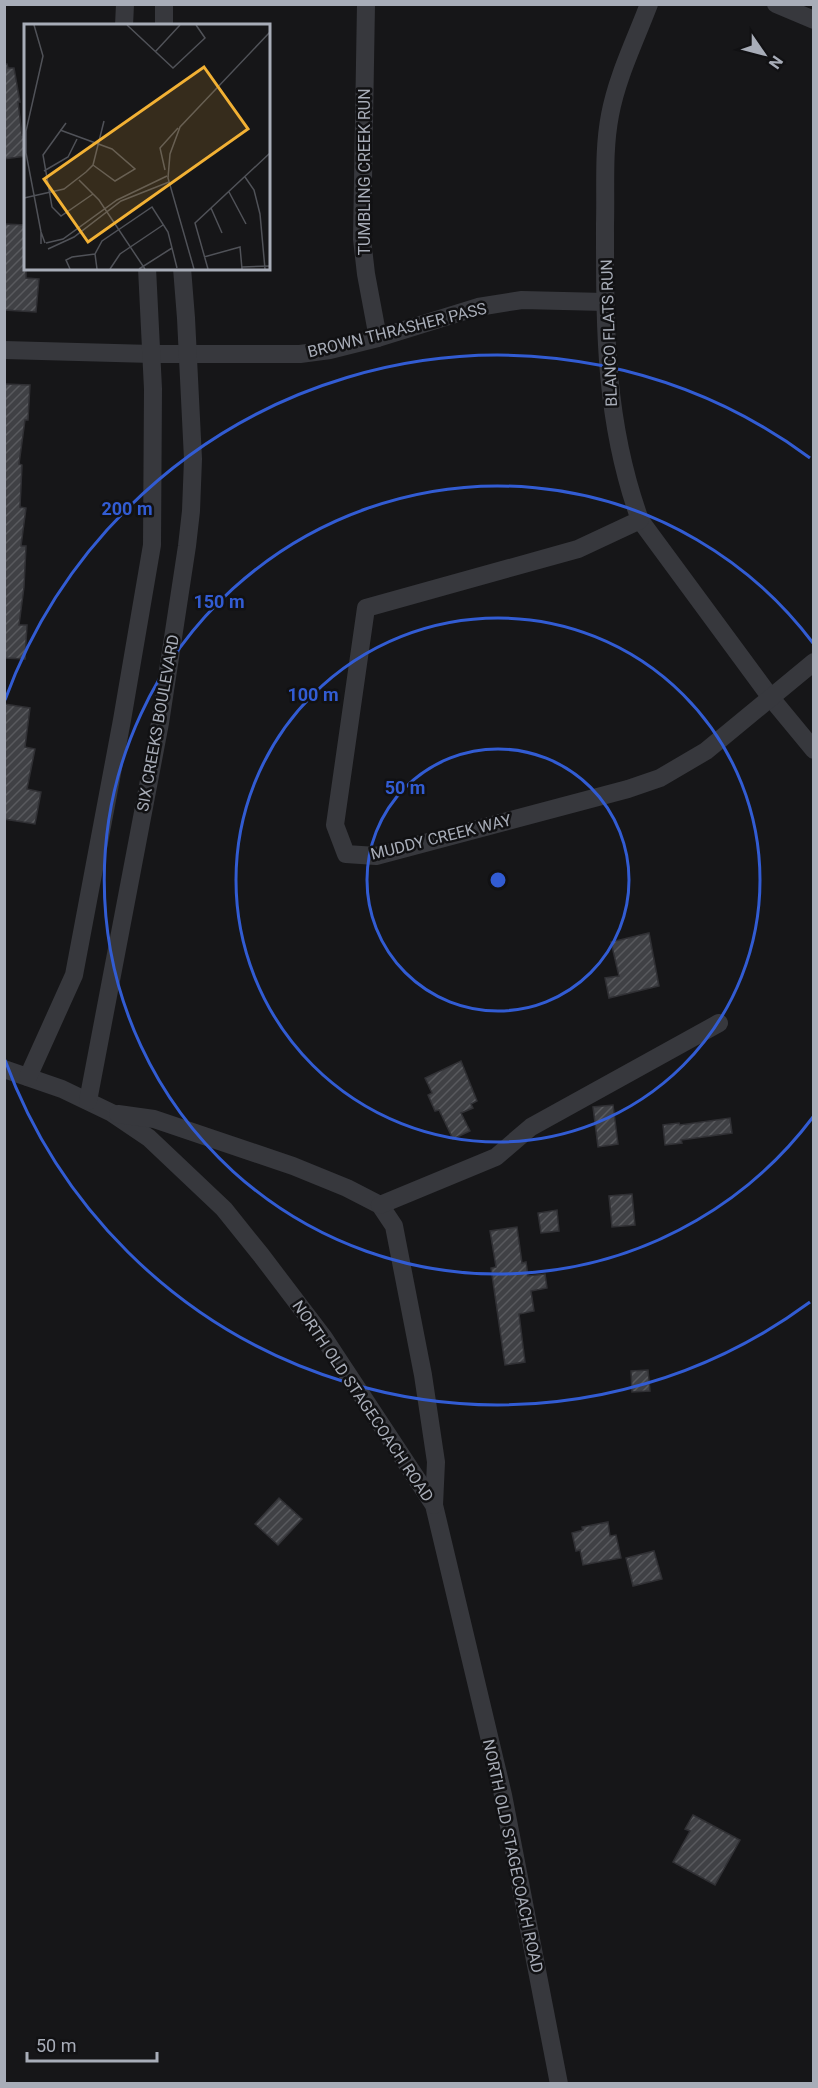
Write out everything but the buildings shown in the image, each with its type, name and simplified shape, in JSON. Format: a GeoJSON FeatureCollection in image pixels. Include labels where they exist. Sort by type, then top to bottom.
{"type":"FeatureCollection","features":[{"type":"Feature","properties":{"kind":"street"},"geometry":{"type":"LineString","coordinates":[[124,24],[125,4]]}},
{"type":"Feature","properties":{"kind":"street"},"geometry":{"type":"LineString","coordinates":[[164,4],[164,24]]}},
{"type":"Feature","properties":{"kind":"street","name":"TUMBLING CREEK RUN"},"geometry":{"type":"LineString","coordinates":[[366,4],[362,239],[378,338]]}},
{"type":"Feature","properties":{"kind":"street","name":"BLANCO FLATS RUN"},"geometry":{"type":"LineString","coordinates":[[649,4],[618,84],[609,117],[606,159],[605,302],[612,414],[628,488],[640,520],[771,698],[813,750]]}},
{"type":"Feature","properties":{"kind":"street"},"geometry":{"type":"LineString","coordinates":[[776,4],[813,20]]}},
{"type":"Feature","properties":{"kind":"street"},"geometry":{"type":"LineString","coordinates":[[28,1077],[74,975],[122,720],[152,544],[152,354],[147,270]]}},
{"type":"Feature","properties":{"kind":"street","name":"SIX CREEKS BOULEVARD"},"geometry":{"type":"LineString","coordinates":[[88,1101],[160,723],[187,546],[193,459],[182,270]]}},
{"type":"Feature","properties":{"kind":"street","name":"BROWN THRASHER PASS"},"geometry":{"type":"LineString","coordinates":[[4,351],[300,354],[330,350],[378,338],[478,307],[522,300],[605,302]]}},
{"type":"Feature","properties":{"kind":"street","name":"MUDDY CREEK WAY"},"geometry":{"type":"LineString","coordinates":[[640,520],[578,549],[366,608],[335,825],[346,854],[376,856],[628,789],[660,778],[706,751],[813,662]]}},
{"type":"Feature","properties":{"kind":"street"},"geometry":{"type":"LineString","coordinates":[[380,1205],[496,1157],[531,1127],[719,1023]]}},
{"type":"Feature","properties":{"kind":"street","name":"NORTH OLD STAGECOACH ROAD"},"geometry":{"type":"LineString","coordinates":[[4,1069],[62,1089],[112,1113],[149,1138],[224,1209],[324,1338],[434,1505],[503,1795],[559,2084]]}},
{"type":"Feature","properties":{"kind":"street"},"geometry":{"type":"LineString","coordinates":[[112,1113],[154,1119],[293,1166],[347,1188],[380,1205],[394,1226],[423,1375],[436,1462],[434,1505]]}}]}
